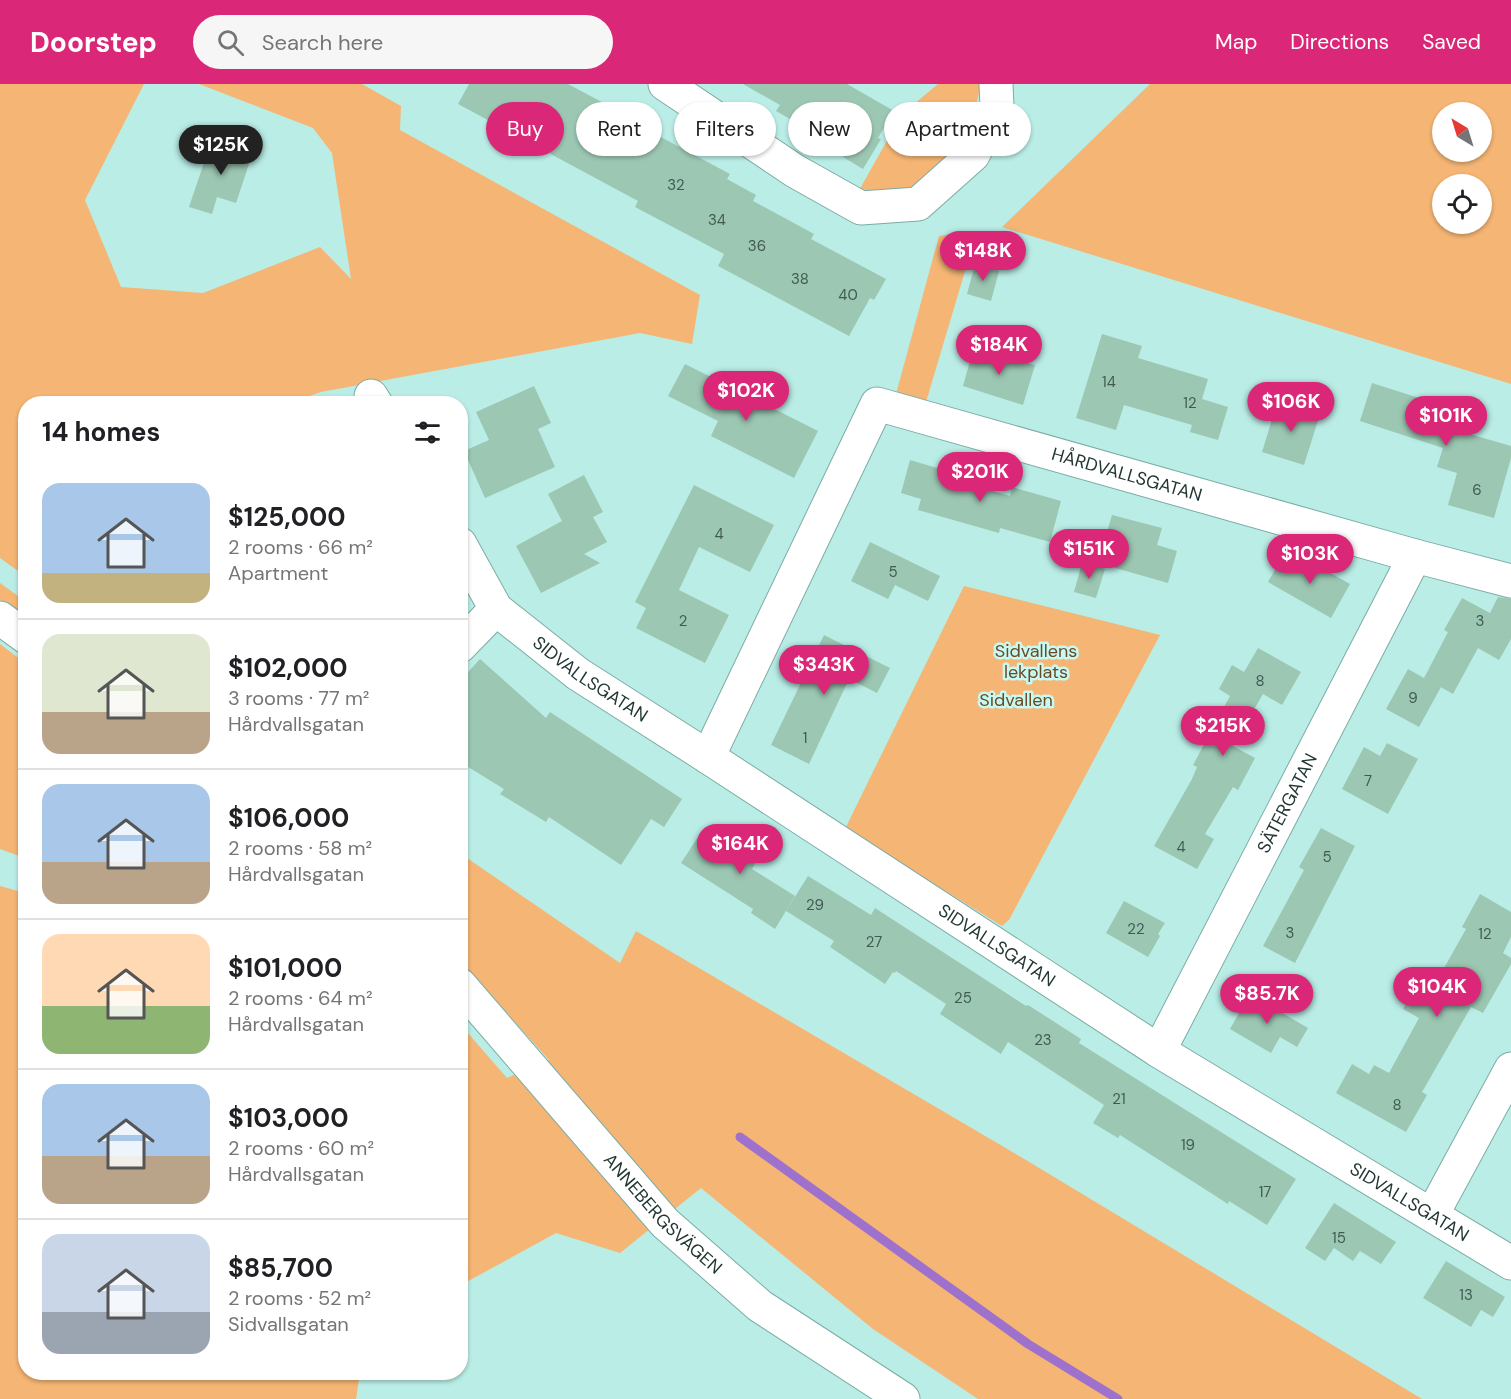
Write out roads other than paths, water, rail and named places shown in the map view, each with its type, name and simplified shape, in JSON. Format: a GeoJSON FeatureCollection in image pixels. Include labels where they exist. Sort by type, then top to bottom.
{"type":"FeatureCollection","features":[{"type":"Feature","properties":{"kind":"street"},"geometry":{"type":"LineString","coordinates":[[665,84],[795,171],[861,208],[918,204],[973,155],[997,107],[996,84]]}},
{"type":"Feature","properties":{"kind":"street","name":"HÅRDVALLSGATAN"},"geometry":{"type":"LineString","coordinates":[[708,757],[877,404],[1511,581]]}},
{"type":"Feature","properties":{"kind":"street","name":"SÄTERGATAN"},"geometry":{"type":"LineString","coordinates":[[1159,1051],[1415,556]]}},
{"type":"Feature","properties":{"kind":"street","name":"SIDVALLSGATAN"},"geometry":{"type":"LineString","coordinates":[[468,558],[496,609],[578,674],[1159,1051],[1511,1263]]}},
{"type":"Feature","properties":{"kind":"street"},"geometry":{"type":"LineString","coordinates":[[468,637],[496,609]]}},
{"type":"Feature","properties":{"kind":"street"},"geometry":{"type":"LineString","coordinates":[[0,618],[18,631]]}},
{"type":"Feature","properties":{"kind":"street","name":"ANNEBERGSVÄGEN"},"geometry":{"type":"LineString","coordinates":[[468,994],[665,1222],[760,1306],[903,1399]]}},
{"type":"Feature","properties":{"kind":"street"},"geometry":{"type":"LineString","coordinates":[[1432,1215],[1511,1069]]}},
{"type":"Feature","properties":{"kind":"waterway"},"geometry":{"type":"LineString","coordinates":[[740,1137],[1028,1344],[1118,1399]]}},
{"type":"Feature","properties":{"kind":"park label","name":"Sidvallens lekplats"},"geometry":{"type":"Point","coordinates":[1036,661]}},
{"type":"Feature","properties":{"kind":"park label","name":"Sidvallen"},"geometry":{"type":"Point","coordinates":[1016,700]}}]}
